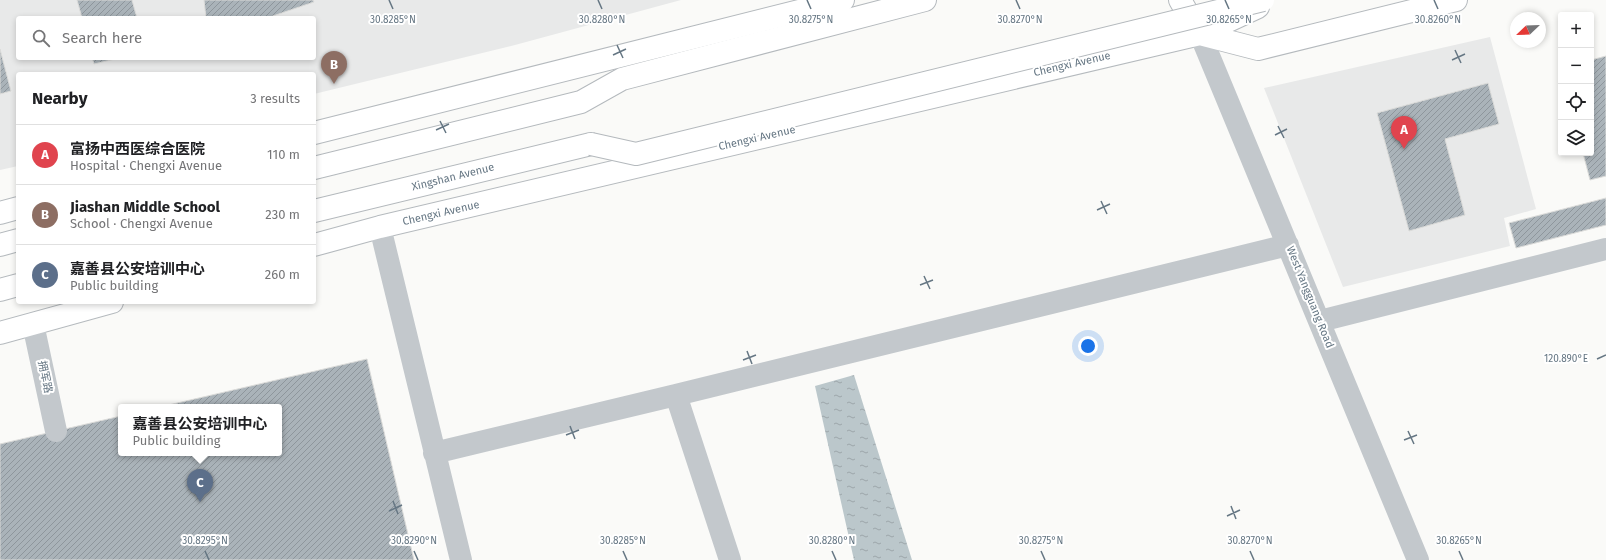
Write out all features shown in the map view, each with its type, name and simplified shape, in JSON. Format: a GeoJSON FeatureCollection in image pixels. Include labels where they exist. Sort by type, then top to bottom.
{"type":"FeatureCollection","features":[{"type":"Feature","properties":{"kind":"main road"},"geometry":{"type":"LineString","coordinates":[[316,133],[843,0]]}},
{"type":"Feature","properties":{"kind":"main road"},"geometry":{"type":"LineString","coordinates":[[316,168],[581,102],[622,78],[925,0]]}},
{"type":"Feature","properties":{"kind":"main road","name":"West Yangguang Road"},"geometry":{"type":"LineString","coordinates":[[1180,0],[1200,34]]}},
{"type":"Feature","properties":{"kind":"main road","name":"West Yangguang Road"},"geometry":{"type":"LineString","coordinates":[[1192,0],[1200,34]]}},
{"type":"Feature","properties":{"kind":"main road","name":"Xingshan Avenue"},"geometry":{"type":"LineString","coordinates":[[316,211],[591,144],[636,154],[1263,0]]}},
{"type":"Feature","properties":{"kind":"main road","name":"Chengxi Avenue"},"geometry":{"type":"LineString","coordinates":[[316,244],[380,227],[1200,34],[1272,0]]}},
{"type":"Feature","properties":{"kind":"main road","name":"Chengxi Avenue"},"geometry":{"type":"LineString","coordinates":[[1200,34],[1258,49],[1456,0]]}},
{"type":"Feature","properties":{"kind":"main road"},"geometry":{"type":"LineString","coordinates":[[0,213],[16,209]]}},
{"type":"Feature","properties":{"kind":"main road"},"geometry":{"type":"LineString","coordinates":[[0,245],[16,241]]}},
{"type":"Feature","properties":{"kind":"main road"},"geometry":{"type":"LineString","coordinates":[[0,290],[16,286]]}},
{"type":"Feature","properties":{"kind":"main road"},"geometry":{"type":"LineString","coordinates":[[0,333],[105,304]]}},
{"type":"Feature","properties":{"kind":"street","name":"West Yangguang Road"},"geometry":{"type":"LineString","coordinates":[[1200,34],[1418,560]]}},
{"type":"Feature","properties":{"kind":"street"},"geometry":{"type":"LineString","coordinates":[[380,227],[461,560]]}},
{"type":"Feature","properties":{"kind":"street"},"geometry":{"type":"LineString","coordinates":[[434,453],[1288,245]]}},
{"type":"Feature","properties":{"kind":"street"},"geometry":{"type":"LineString","coordinates":[[1320,321],[1606,249]]}},
{"type":"Feature","properties":{"kind":"street","name":"拥军路"},"geometry":{"type":"LineString","coordinates":[[34,324],[56,431]]}},
{"type":"Feature","properties":{"kind":"street"},"geometry":{"type":"LineString","coordinates":[[676,395],[730,560]]}},
{"type":"Feature","properties":{"kind":"shaded area"},"geometry":{"type":"Polygon","coordinates":[[[0,0],[681,0],[515,45],[316,94],[316,72],[16,72],[16,166],[0,170],[0,0]]]}},
{"type":"Feature","properties":{"kind":"shaded area"},"geometry":{"type":"Polygon","coordinates":[[[1490,37],[1536,209],[1504,218],[1510,246],[1343,287],[1264,88],[1490,37]]]}},
{"type":"Feature","properties":{"kind":"water"},"geometry":{"type":"Polygon","coordinates":[[[854,375],[912,560],[854,560],[815,386],[854,375]]]}},
{"type":"Feature","properties":{"kind":"building"},"geometry":{"type":"Polygon","coordinates":[[[77,0],[132,0],[136,16],[81,16],[77,0]]]}},
{"type":"Feature","properties":{"kind":"building"},"geometry":{"type":"Polygon","coordinates":[[[204,0],[313,0],[314,2],[273,16],[206,16],[204,0]]]}},
{"type":"Feature","properties":{"kind":"building"},"geometry":{"type":"Polygon","coordinates":[[[0,49],[11,91],[0,94],[0,49]]]}},
{"type":"Feature","properties":{"kind":"building"},"geometry":{"type":"Polygon","coordinates":[[[1606,56],[1606,176],[1590,180],[1584,156],[1594,156],[1594,59],[1606,56]]]}},
{"type":"Feature","properties":{"kind":"building"},"geometry":{"type":"Polygon","coordinates":[[[93,60],[111,60],[94,64],[93,60]]]}},
{"type":"Feature","properties":{"kind":"building"},"geometry":{"type":"Polygon","coordinates":[[[1488,83],[1499,124],[1445,139],[1465,215],[1409,231],[1377,113],[1488,83]]]}},
{"type":"Feature","properties":{"kind":"building"},"geometry":{"type":"Polygon","coordinates":[[[1606,198],[1606,225],[1516,248],[1509,223],[1606,198]]]}},
{"type":"Feature","properties":{"kind":"building"},"geometry":{"type":"Polygon","coordinates":[[[367,359],[414,560],[0,560],[0,444],[118,417],[118,456],[282,456],[282,404],[173,404],[367,359]]]}},
{"type":"Feature","properties":{"kind":"place","name":"Jiashan Middle School"},"geometry":{"type":"Point","coordinates":[334,84]}},
{"type":"Feature","properties":{"kind":"place","name":"富扬中西医综合医院"},"geometry":{"type":"Point","coordinates":[1404,149]}},
{"type":"Feature","properties":{"kind":"place","name":"嘉善县公安培训中心"},"geometry":{"type":"Point","coordinates":[200,502]}}]}
